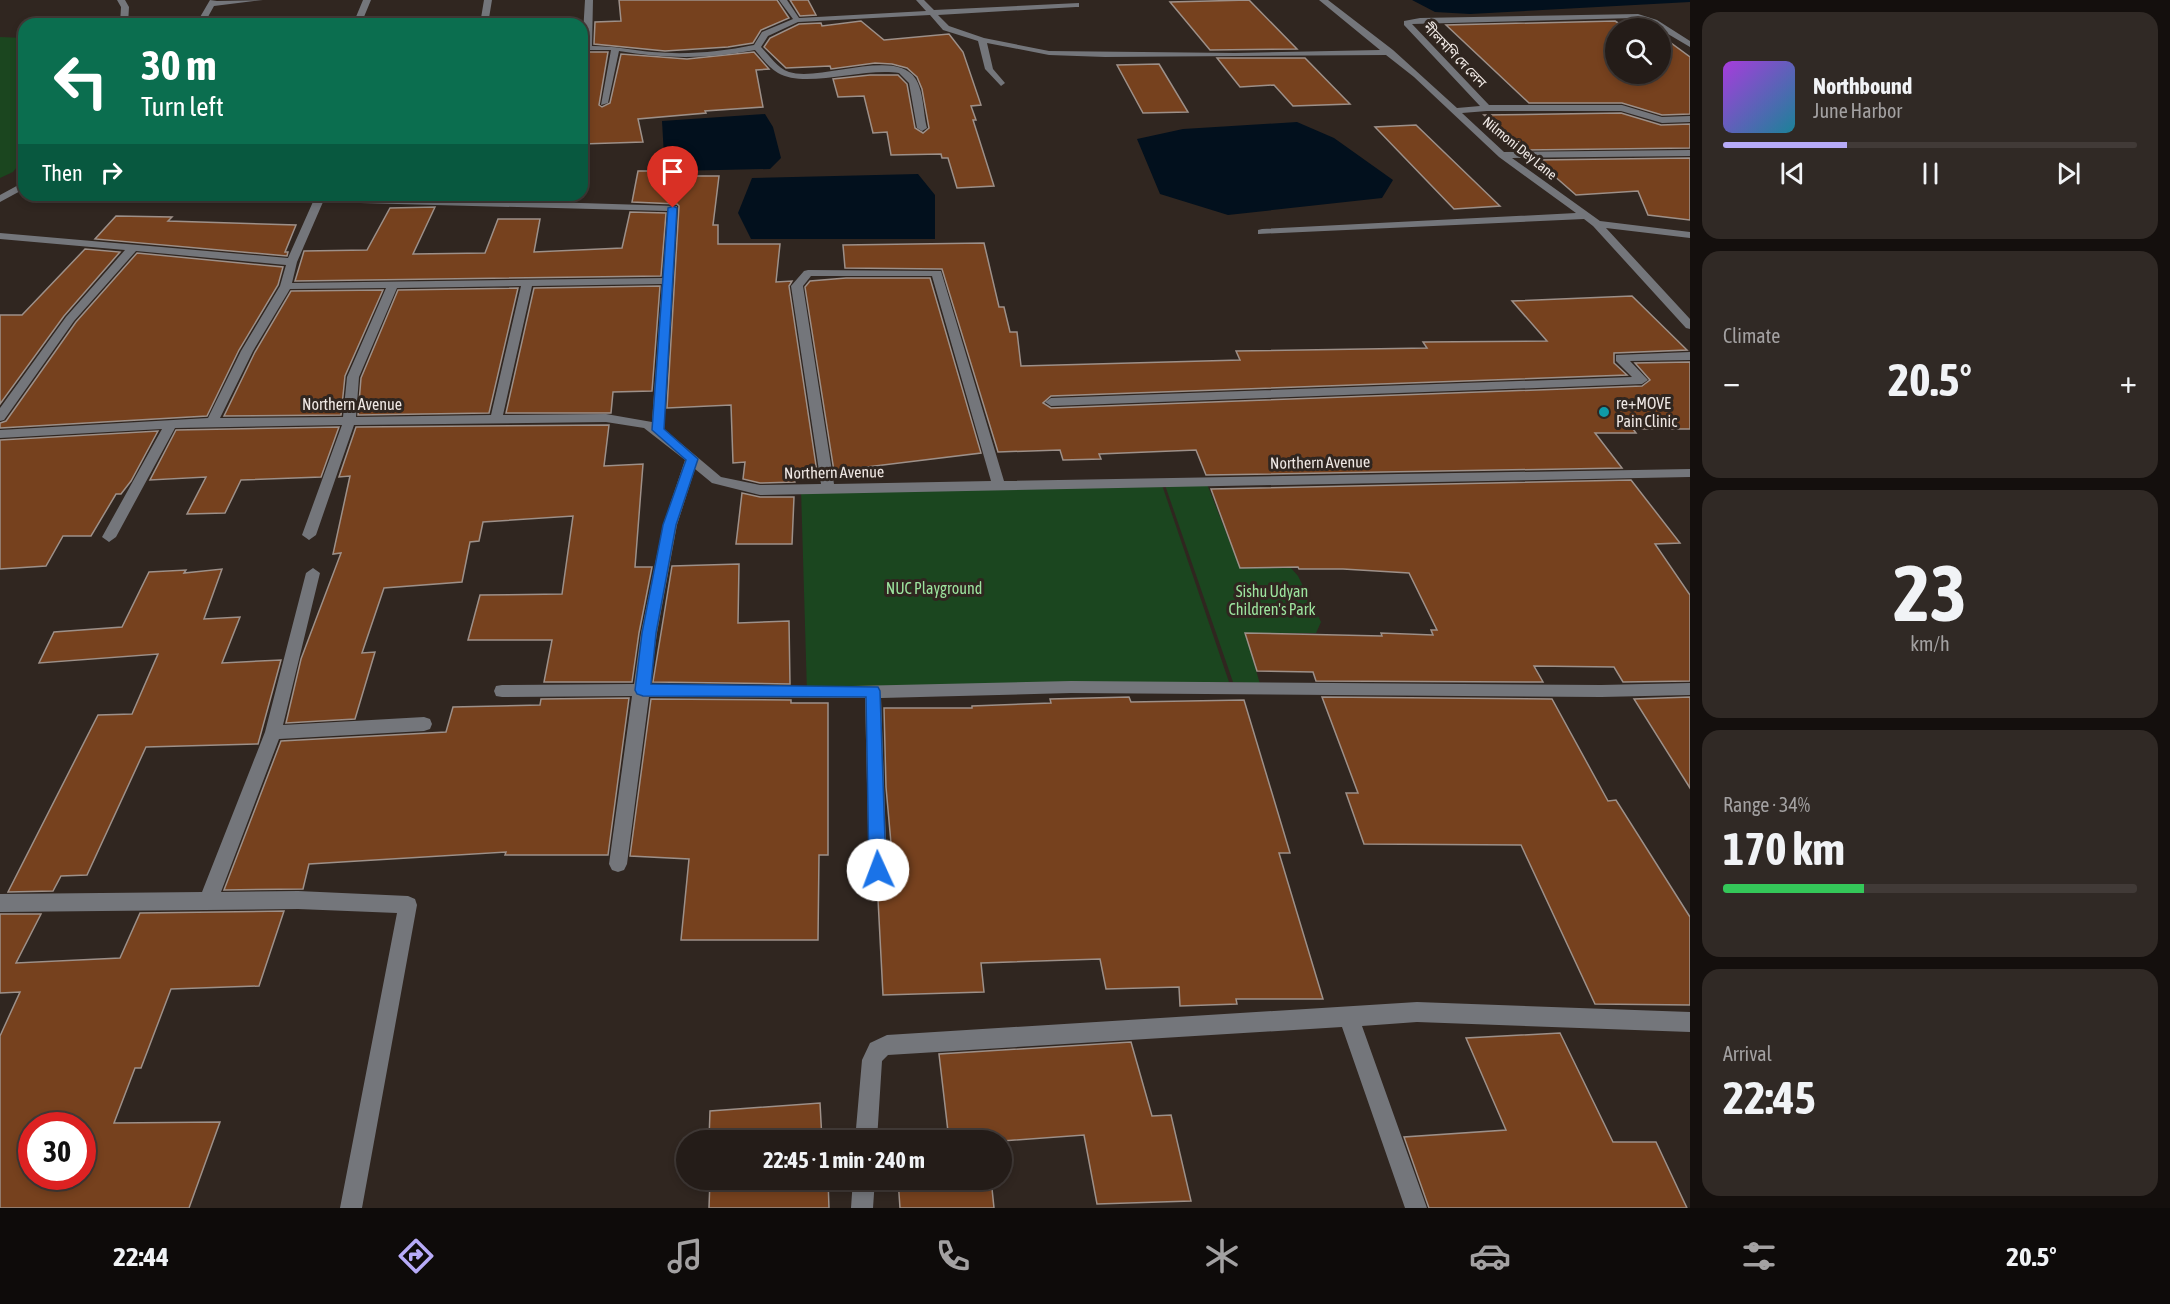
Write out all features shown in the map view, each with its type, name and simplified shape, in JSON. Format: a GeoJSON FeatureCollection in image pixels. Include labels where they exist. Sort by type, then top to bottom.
{"type":"FeatureCollection","features":[{"type":"Feature","properties":{"kind":"street"},"geometry":{"type":"LineString","coordinates":[[121,0],[125,7],[124,18]]}},
{"type":"Feature","properties":{"kind":"street"},"geometry":{"type":"LineString","coordinates":[[203,18],[212,2],[260,0]]}},
{"type":"Feature","properties":{"kind":"street"},"geometry":{"type":"LineString","coordinates":[[360,18],[367,0]]}},
{"type":"Feature","properties":{"kind":"street"},"geometry":{"type":"LineString","coordinates":[[485,18],[488,0]]}},
{"type":"Feature","properties":{"kind":"street"},"geometry":{"type":"LineString","coordinates":[[588,20],[590,0]]}},
{"type":"Feature","properties":{"kind":"street"},"geometry":{"type":"LineString","coordinates":[[783,0],[797,20]]}},
{"type":"Feature","properties":{"kind":"street"},"geometry":{"type":"LineString","coordinates":[[920,0],[946,28],[982,40],[1049,52],[1105,55],[1390,52]]}},
{"type":"Feature","properties":{"kind":"street","name":"Nilmoni Dey Lane"},"geometry":{"type":"LineString","coordinates":[[1323,0],[1390,52],[1502,155],[1597,224],[1690,326]]}},
{"type":"Feature","properties":{"kind":"street"},"geometry":{"type":"LineString","coordinates":[[588,49],[616,48],[651,54],[688,56],[722,54],[757,47],[765,34],[797,20],[1076,5]]}},
{"type":"Feature","properties":{"kind":"street","name":"নীলমণি দে লেন"},"geometry":{"type":"LineString","coordinates":[[1487,108],[1407,23],[1419,20],[1635,16],[1654,22],[1690,45]]}},
{"type":"Feature","properties":{"kind":"street"},"geometry":{"type":"LineString","coordinates":[[982,40],[989,69],[1000,83]]}},
{"type":"Feature","properties":{"kind":"street"},"geometry":{"type":"LineString","coordinates":[[757,47],[782,72],[798,76],[886,69],[902,70],[911,78],[922,128]]}},
{"type":"Feature","properties":{"kind":"street"},"geometry":{"type":"LineString","coordinates":[[604,103],[616,48]]}},
{"type":"Feature","properties":{"kind":"street","name":"নীলমণি দে লেন"},"geometry":{"type":"LineString","coordinates":[[1455,111],[1487,108],[1622,108],[1662,120],[1690,119]]}},
{"type":"Feature","properties":{"kind":"street"},"geometry":{"type":"LineString","coordinates":[[1502,155],[1690,153]]}},
{"type":"Feature","properties":{"kind":"street"},"geometry":{"type":"LineString","coordinates":[[0,199],[18,188]]}},
{"type":"Feature","properties":{"kind":"street"},"geometry":{"type":"LineString","coordinates":[[212,422],[247,351],[286,286],[292,262],[318,201]]}},
{"type":"Feature","properties":{"kind":"street"},"geometry":{"type":"LineString","coordinates":[[448,201],[673,208],[658,430]]}},
{"type":"Feature","properties":{"kind":"street"},"geometry":{"type":"LineString","coordinates":[[1262,232],[1587,216]]}},
{"type":"Feature","properties":{"kind":"street"},"geometry":{"type":"LineString","coordinates":[[1597,224],[1690,235]]}},
{"type":"Feature","properties":{"kind":"street"},"geometry":{"type":"LineString","coordinates":[[0,236],[292,262]]}},
{"type":"Feature","properties":{"kind":"street"},"geometry":{"type":"LineString","coordinates":[[0,417],[70,319],[133,248]]}},
{"type":"Feature","properties":{"kind":"street"},"geometry":{"type":"LineString","coordinates":[[828,489],[797,286],[807,273],[937,273],[999,485]]}},
{"type":"Feature","properties":{"kind":"street"},"geometry":{"type":"LineString","coordinates":[[286,286],[668,281]]}},
{"type":"Feature","properties":{"kind":"street"},"geometry":{"type":"LineString","coordinates":[[496,419],[527,283]]}},
{"type":"Feature","properties":{"kind":"street"},"geometry":{"type":"LineString","coordinates":[[309,535],[349,422],[353,377],[393,284]]}},
{"type":"Feature","properties":{"kind":"street"},"geometry":{"type":"LineString","coordinates":[[1051,402],[1642,380],[1620,358],[1690,356]]}},
{"type":"Feature","properties":{"kind":"street","name":"Northern Avenue"},"geometry":{"type":"LineString","coordinates":[[0,434],[212,422],[606,418],[647,424],[658,430],[717,480],[760,490],[1690,473]]}},
{"type":"Feature","properties":{"kind":"street"},"geometry":{"type":"LineString","coordinates":[[109,537],[170,426]]}},
{"type":"Feature","properties":{"kind":"street"},"geometry":{"type":"LineString","coordinates":[[618,864],[649,633],[670,525],[692,459]]}},
{"type":"Feature","properties":{"kind":"street"},"geometry":{"type":"LineString","coordinates":[[208,901],[273,732],[313,573]]}},
{"type":"Feature","properties":{"kind":"street"},"geometry":{"type":"LineString","coordinates":[[502,691],[643,690],[807,693],[1071,687],[1590,691],[1690,689]]}},
{"type":"Feature","properties":{"kind":"street"},"geometry":{"type":"LineString","coordinates":[[873,691],[878,870]]}},
{"type":"Feature","properties":{"kind":"street"},"geometry":{"type":"LineString","coordinates":[[273,732],[424,724]]}},
{"type":"Feature","properties":{"kind":"street"},"geometry":{"type":"LineString","coordinates":[[0,903],[298,900],[408,905],[351,1208]]}},
{"type":"Feature","properties":{"kind":"street"},"geometry":{"type":"LineString","coordinates":[[867,1130],[872,1060],[876,1050],[887,1045],[1125,1032],[1417,1012],[1690,1022]]}},
{"type":"Feature","properties":{"kind":"street"},"geometry":{"type":"LineString","coordinates":[[1348,1016],[1416,1208]]}},
{"type":"Feature","properties":{"kind":"street"},"geometry":{"type":"LineString","coordinates":[[862,1208],[863,1190]]}},
{"type":"Feature","properties":{"kind":"green space"},"geometry":{"type":"Polygon","coordinates":[[[0,37],[18,38],[18,166],[13,172],[0,178],[0,37]]]}},
{"type":"Feature","properties":{"kind":"green space","name":"NUC Playground"},"geometry":{"type":"Polygon","coordinates":[[[1161,482],[1229,682],[807,693],[801,489],[1161,482]]]}},
{"type":"Feature","properties":{"kind":"green space","name":"Sishu Udyan Children's Park"},"geometry":{"type":"Polygon","coordinates":[[[1207,484],[1240,568],[1290,567],[1298,576],[1321,622],[1316,633],[1245,633],[1260,684],[1233,682],[1165,485],[1207,484]]]}},
{"type":"Feature","properties":{"kind":"water"},"geometry":{"type":"Polygon","coordinates":[[[1412,0],[1690,0],[1690,2],[1470,14],[1435,12],[1412,0]]]}},
{"type":"Feature","properties":{"kind":"water"},"geometry":{"type":"Polygon","coordinates":[[[765,114],[773,127],[781,158],[770,169],[673,171],[664,156],[662,121],[765,114]]]}},
{"type":"Feature","properties":{"kind":"water"},"geometry":{"type":"Polygon","coordinates":[[[1297,122],[1334,138],[1393,180],[1382,198],[1228,215],[1160,194],[1137,139],[1183,129],[1297,122]]]}},
{"type":"Feature","properties":{"kind":"water"},"geometry":{"type":"Polygon","coordinates":[[[918,174],[935,195],[935,239],[751,239],[738,213],[752,178],[918,174]]]}},
{"type":"Feature","properties":{"kind":"building"},"geometry":{"type":"Polygon","coordinates":[[[619,0],[777,0],[789,18],[761,30],[753,43],[728,47],[665,51],[594,44],[595,22],[621,21],[619,0]]]}},
{"type":"Feature","properties":{"kind":"building"},"geometry":{"type":"Polygon","coordinates":[[[790,0],[808,0],[816,15],[800,16],[790,0]]]}},
{"type":"Feature","properties":{"kind":"building"},"geometry":{"type":"Polygon","coordinates":[[[1249,0],[1297,49],[1210,50],[1170,2],[1249,0]]]}},
{"type":"Feature","properties":{"kind":"building"},"geometry":{"type":"Polygon","coordinates":[[[861,21],[884,40],[949,34],[963,52],[981,105],[971,106],[976,120],[973,120],[994,186],[957,188],[948,158],[942,158],[941,154],[891,155],[887,132],[873,133],[864,96],[838,97],[833,79],[898,75],[907,84],[915,128],[923,133],[929,128],[922,89],[917,77],[907,68],[875,63],[831,69],[830,66],[786,68],[764,47],[770,38],[799,24],[821,23],[822,26],[861,21]]]}},
{"type":"Feature","properties":{"kind":"building"},"geometry":{"type":"Polygon","coordinates":[[[1605,21],[1605,84],[1671,84],[1671,43],[1690,57],[1690,114],[1662,115],[1622,103],[1529,103],[1446,25],[1605,21]]]}},
{"type":"Feature","properties":{"kind":"building"},"geometry":{"type":"Polygon","coordinates":[[[588,52],[608,52],[599,105],[602,107],[610,103],[621,54],[687,59],[754,52],[769,69],[756,70],[763,107],[638,119],[643,142],[588,144],[588,52]]]}},
{"type":"Feature","properties":{"kind":"building"},"geometry":{"type":"Polygon","coordinates":[[[1217,58],[1305,58],[1350,104],[1293,106],[1274,85],[1240,87],[1217,58]]]}},
{"type":"Feature","properties":{"kind":"building"},"geometry":{"type":"Polygon","coordinates":[[[1159,64],[1188,112],[1143,113],[1117,65],[1159,64]]]}},
{"type":"Feature","properties":{"kind":"building"},"geometry":{"type":"Polygon","coordinates":[[[1621,113],[1661,125],[1690,124],[1690,148],[1524,150],[1484,115],[1621,113]]]}},
{"type":"Feature","properties":{"kind":"building"},"geometry":{"type":"Polygon","coordinates":[[[1416,125],[1500,206],[1454,209],[1375,127],[1416,125]]]}},
{"type":"Feature","properties":{"kind":"building"},"geometry":{"type":"Polygon","coordinates":[[[1690,158],[1690,220],[1648,215],[1638,191],[1576,195],[1536,160],[1690,158]]]}},
{"type":"Feature","properties":{"kind":"building"},"geometry":{"type":"Polygon","coordinates":[[[638,171],[669,171],[668,176],[719,176],[713,225],[718,225],[718,244],[780,244],[776,282],[792,281],[789,286],[817,472],[795,474],[795,482],[760,483],[743,479],[745,462],[733,463],[731,405],[667,408],[679,206],[677,204],[632,202],[638,171]]]}},
{"type":"Feature","properties":{"kind":"building"},"geometry":{"type":"Polygon","coordinates":[[[435,207],[413,254],[485,253],[498,219],[540,219],[534,252],[622,248],[630,212],[666,213],[661,276],[295,281],[304,251],[367,250],[390,208],[435,207]]]}},
{"type":"Feature","properties":{"kind":"building"},"geometry":{"type":"Polygon","coordinates":[[[116,216],[172,217],[168,221],[296,225],[285,252],[288,252],[287,256],[95,239],[116,216]]]}},
{"type":"Feature","properties":{"kind":"building"},"geometry":{"type":"Polygon","coordinates":[[[984,243],[999,307],[1004,307],[1010,332],[1017,332],[1021,366],[1240,360],[1236,351],[1427,348],[1423,342],[1547,341],[1512,301],[1632,296],[1687,350],[1614,353],[1614,363],[1627,375],[1051,396],[1043,403],[1051,408],[1642,386],[1650,380],[1635,363],[1690,362],[1690,429],[1633,429],[1636,433],[1595,433],[1622,468],[1206,475],[1196,450],[1099,454],[1101,459],[1063,460],[1060,450],[998,452],[942,269],[845,268],[843,245],[984,243]]]}},
{"type":"Feature","properties":{"kind":"building"},"geometry":{"type":"Polygon","coordinates":[[[85,249],[120,252],[64,316],[0,404],[0,315],[22,315],[85,249]]]}},
{"type":"Feature","properties":{"kind":"building"},"geometry":{"type":"Polygon","coordinates":[[[137,253],[283,267],[278,285],[239,350],[207,416],[0,428],[0,423],[6,421],[76,322],[137,253]]]}},
{"type":"Feature","properties":{"kind":"building"},"geometry":{"type":"Polygon","coordinates":[[[846,278],[930,278],[981,453],[834,471],[805,287],[810,281],[846,278]]]}},
{"type":"Feature","properties":{"kind":"building"},"geometry":{"type":"Polygon","coordinates":[[[660,286],[652,391],[613,392],[611,413],[506,413],[534,288],[660,286]]]}},
{"type":"Feature","properties":{"kind":"building"},"geometry":{"type":"Polygon","coordinates":[[[518,288],[489,413],[358,415],[361,378],[398,290],[518,288]]]}},
{"type":"Feature","properties":{"kind":"building"},"geometry":{"type":"Polygon","coordinates":[[[383,290],[345,376],[341,415],[224,416],[255,352],[291,291],[383,290]]]}},
{"type":"Feature","properties":{"kind":"building"},"geometry":{"type":"Polygon","coordinates":[[[609,425],[604,466],[643,464],[635,567],[652,567],[632,682],[544,682],[552,640],[468,640],[480,595],[562,594],[573,516],[483,522],[479,541],[470,542],[462,582],[384,588],[362,653],[375,652],[355,719],[286,723],[301,659],[341,553],[333,554],[350,476],[339,477],[356,427],[609,425]]]}},
{"type":"Feature","properties":{"kind":"building"},"geometry":{"type":"Polygon","coordinates":[[[339,427],[321,477],[241,480],[225,513],[187,514],[206,477],[150,480],[176,430],[339,427]]]}},
{"type":"Feature","properties":{"kind":"building"},"geometry":{"type":"Polygon","coordinates":[[[158,431],[131,481],[121,494],[116,494],[91,536],[63,536],[46,566],[0,569],[0,440],[158,431]]]}},
{"type":"Feature","properties":{"kind":"building"},"geometry":{"type":"Polygon","coordinates":[[[1631,480],[1680,543],[1655,544],[1690,595],[1690,681],[1623,682],[1614,667],[1534,666],[1543,682],[1316,681],[1313,672],[1257,671],[1245,633],[1382,636],[1381,633],[1433,635],[1431,630],[1437,630],[1409,573],[1299,569],[1298,567],[1240,568],[1211,489],[1631,480]]]}},
{"type":"Feature","properties":{"kind":"building"},"geometry":{"type":"Polygon","coordinates":[[[742,493],[760,497],[794,497],[792,544],[736,544],[742,493]]]}},
{"type":"Feature","properties":{"kind":"building"},"geometry":{"type":"Polygon","coordinates":[[[739,564],[738,623],[789,621],[790,684],[653,682],[672,566],[739,564]]]}},
{"type":"Feature","properties":{"kind":"building"},"geometry":{"type":"Polygon","coordinates":[[[222,569],[204,619],[240,617],[222,663],[281,660],[258,744],[146,747],[87,875],[61,876],[53,891],[8,892],[98,715],[132,714],[158,654],[39,663],[54,632],[122,627],[149,572],[186,570],[184,573],[222,569]]]}},
{"type":"Feature","properties":{"kind":"building"},"geometry":{"type":"Polygon","coordinates":[[[1129,697],[1131,702],[1244,700],[1290,853],[1279,853],[1323,999],[1236,999],[1237,1004],[1180,1006],[1179,987],[1106,989],[1100,959],[981,963],[984,992],[883,995],[877,880],[894,877],[886,787],[884,708],[972,708],[972,706],[1051,703],[1050,699],[1129,697]]]}},
{"type":"Feature","properties":{"kind":"building"},"geometry":{"type":"Polygon","coordinates":[[[1322,697],[1552,699],[1608,801],[1616,800],[1690,917],[1690,1005],[1595,1004],[1521,845],[1364,844],[1346,793],[1358,793],[1322,697]]]}},
{"type":"Feature","properties":{"kind":"building"},"geometry":{"type":"Polygon","coordinates":[[[1690,697],[1690,788],[1634,699],[1690,697]]]}},
{"type":"Feature","properties":{"kind":"building"},"geometry":{"type":"Polygon","coordinates":[[[629,698],[608,855],[505,855],[506,852],[309,864],[303,889],[224,890],[281,741],[446,732],[453,707],[540,705],[541,699],[629,698]]]}},
{"type":"Feature","properties":{"kind":"building"},"geometry":{"type":"Polygon","coordinates":[[[651,699],[791,700],[791,703],[828,703],[828,855],[819,855],[818,940],[681,940],[689,859],[630,856],[651,699]]]}},
{"type":"Feature","properties":{"kind":"building"},"geometry":{"type":"Polygon","coordinates":[[[284,911],[259,986],[171,989],[141,1068],[135,1068],[114,1123],[220,1122],[189,1208],[0,1208],[0,1036],[20,992],[0,993],[0,914],[41,914],[16,963],[120,958],[140,913],[284,911]]]}},
{"type":"Feature","properties":{"kind":"building"},"geometry":{"type":"Polygon","coordinates":[[[1560,1033],[1613,1142],[1656,1142],[1687,1208],[1429,1208],[1404,1137],[1506,1130],[1466,1038],[1560,1033]]]}},
{"type":"Feature","properties":{"kind":"building"},"geometry":{"type":"Polygon","coordinates":[[[1131,1042],[1152,1116],[1171,1115],[1191,1201],[1097,1204],[1084,1135],[1012,1140],[1012,1130],[948,1130],[939,1054],[1131,1042]]]}},
{"type":"Feature","properties":{"kind":"building"},"geometry":{"type":"Polygon","coordinates":[[[820,1103],[821,1130],[709,1130],[710,1111],[820,1103]]]}},
{"type":"Feature","properties":{"kind":"building"},"geometry":{"type":"Polygon","coordinates":[[[710,1190],[828,1190],[829,1208],[709,1208],[710,1190]]]}},
{"type":"Feature","properties":{"kind":"building"},"geometry":{"type":"Polygon","coordinates":[[[899,1190],[992,1190],[994,1208],[900,1208],[899,1190]]]}},
{"type":"Feature","properties":{"kind":"place","name":"re+MOVE Pain Clinic"},"geometry":{"type":"Point","coordinates":[1604,412]}},
{"type":"Feature","properties":{"kind":"route"},"geometry":{"type":"LineString","coordinates":[[673,208],[658,430],[692,459],[670,525],[649,633],[643,690],[807,693],[873,691],[878,870]]}}]}
